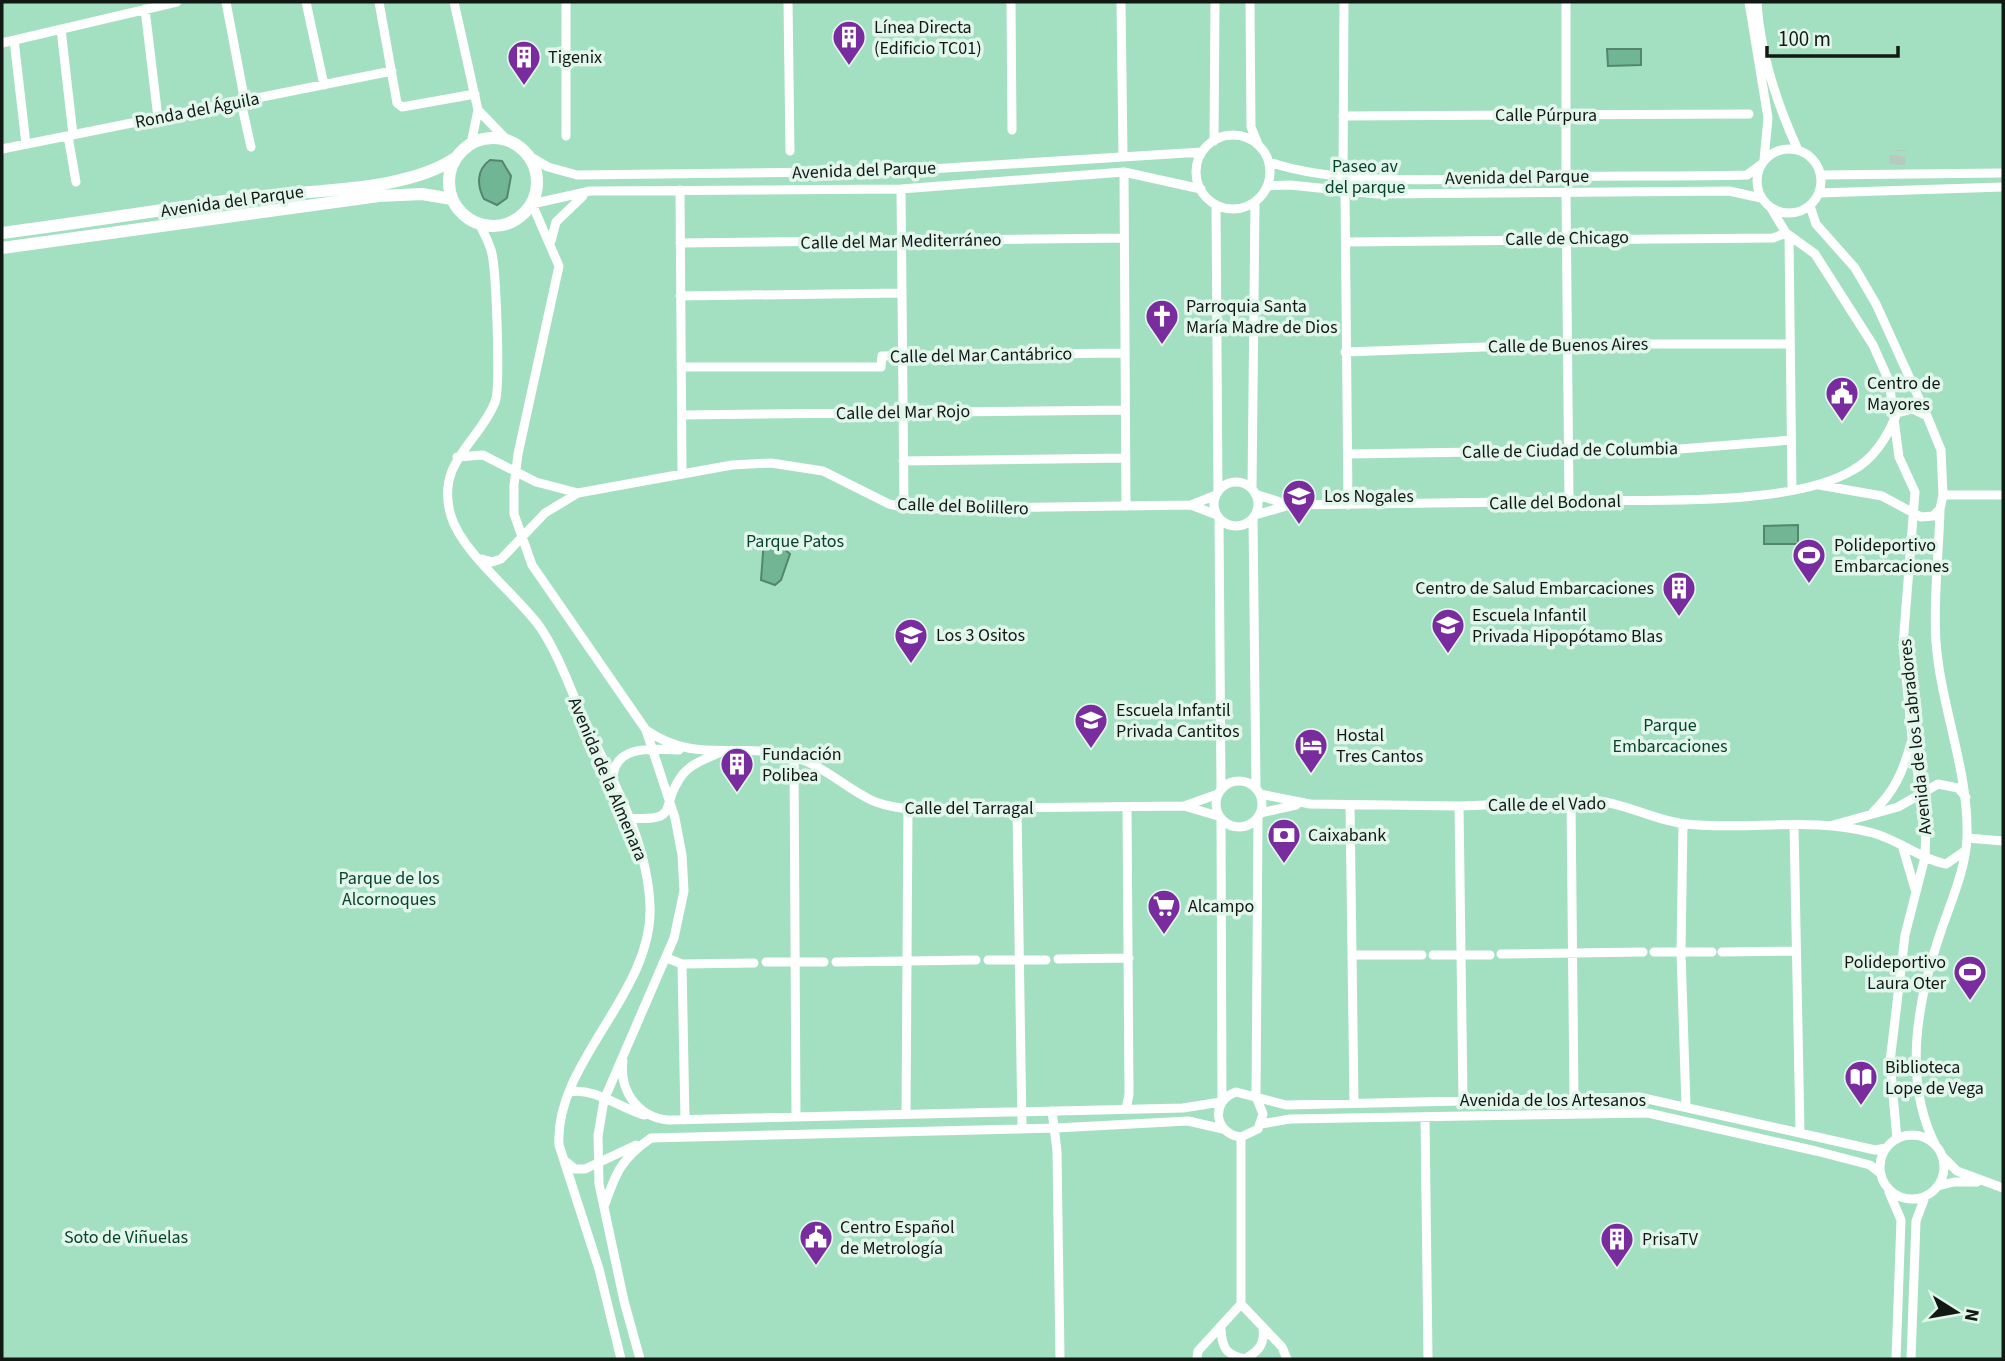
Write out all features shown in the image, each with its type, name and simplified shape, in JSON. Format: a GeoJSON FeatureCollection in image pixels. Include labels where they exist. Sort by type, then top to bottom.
{"type":"FeatureCollection","features":[{"type":"Feature","properties":{"kind":"street"},"geometry":{"type":"LineString","coordinates":[[2,43],[177,2]]}},
{"type":"Feature","properties":{"kind":"street"},"geometry":{"type":"LineString","coordinates":[[226,2],[251,147]]}},
{"type":"Feature","properties":{"kind":"street"},"geometry":{"type":"LineString","coordinates":[[306,2],[324,85]]}},
{"type":"Feature","properties":{"kind":"street"},"geometry":{"type":"LineString","coordinates":[[379,2],[397,103],[402,107],[475,94]]}},
{"type":"Feature","properties":{"kind":"street"},"geometry":{"type":"LineString","coordinates":[[454,2],[478,110],[471,144]]}},
{"type":"Feature","properties":{"kind":"street"},"geometry":{"type":"LineString","coordinates":[[566,2],[566,136]]}},
{"type":"Feature","properties":{"kind":"street"},"geometry":{"type":"LineString","coordinates":[[788,2],[790,151]]}},
{"type":"Feature","properties":{"kind":"street"},"geometry":{"type":"LineString","coordinates":[[1011,2],[1012,130]]}},
{"type":"Feature","properties":{"kind":"street"},"geometry":{"type":"LineString","coordinates":[[1121,2],[1123,156]]}},
{"type":"Feature","properties":{"kind":"street"},"geometry":{"type":"LineString","coordinates":[[1214,141],[1216,2]]}},
{"type":"Feature","properties":{"kind":"street"},"geometry":{"type":"LineString","coordinates":[[1250,2],[1251,127],[1269,162],[1267,187],[1255,202],[1236,209],[1216,205],[1201,189],[1196,171],[1202,152],[1214,141],[1234,135],[1258,144]]}},
{"type":"Feature","properties":{"kind":"street"},"geometry":{"type":"LineString","coordinates":[[1343,176],[1344,2]]}},
{"type":"Feature","properties":{"kind":"street"},"geometry":{"type":"LineString","coordinates":[[1566,2],[1566,176]]}},
{"type":"Feature","properties":{"kind":"street"},"geometry":{"type":"LineString","coordinates":[[1749,2],[1755,54],[1768,118],[1763,163],[1757,180],[1761,198],[1771,208],[1791,214],[1810,206],[1819,193],[1821,175],[1813,160],[1798,150],[1786,123],[1769,72],[1757,2]]}},
{"type":"Feature","properties":{"kind":"street"},"geometry":{"type":"LineString","coordinates":[[145,9],[158,118]]}},
{"type":"Feature","properties":{"kind":"street"},"geometry":{"type":"LineString","coordinates":[[61,29],[76,182]]}},
{"type":"Feature","properties":{"kind":"street"},"geometry":{"type":"LineString","coordinates":[[14,40],[26,144]]}},
{"type":"Feature","properties":{"kind":"street","name":"Ronda del Águila"},"geometry":{"type":"LineString","coordinates":[[2,149],[391,71]]}},
{"type":"Feature","properties":{"kind":"street"},"geometry":{"type":"LineString","coordinates":[[478,110],[506,139],[529,156],[538,178],[532,204],[516,220],[505,225],[480,225],[468,219],[452,199],[451,170],[457,157],[471,144],[491,138],[506,139]]}},
{"type":"Feature","properties":{"kind":"street","name":"Calle Púrpura"},"geometry":{"type":"LineString","coordinates":[[1343,116],[1749,114]]}},
{"type":"Feature","properties":{"kind":"street"},"geometry":{"type":"LineString","coordinates":[[1763,163],[1778,151],[1798,150]]}},
{"type":"Feature","properties":{"kind":"street","name":"Avenida del Parque"},"geometry":{"type":"LineString","coordinates":[[529,156],[548,167],[590,175],[898,171],[1202,152]]}},
{"type":"Feature","properties":{"kind":"street","name":"Avenida del Parque"},"geometry":{"type":"LineString","coordinates":[[2,233],[256,197],[404,180],[437,171],[457,157]]}},
{"type":"Feature","properties":{"kind":"street","name":"Avenida del Parque"},"geometry":{"type":"LineString","coordinates":[[1269,162],[1304,172],[1343,176],[1747,175],[1763,163]]}},
{"type":"Feature","properties":{"kind":"street"},"geometry":{"type":"LineString","coordinates":[[1884,174],[1897,165],[1909,174]]}},
{"type":"Feature","properties":{"kind":"street"},"geometry":{"type":"LineString","coordinates":[[1124,172],[1126,506]]}},
{"type":"Feature","properties":{"kind":"street","name":"Avenida del Parque"},"geometry":{"type":"LineString","coordinates":[[532,204],[590,191],[901,189],[1124,172],[1201,189]]}},
{"type":"Feature","properties":{"kind":"street"},"geometry":{"type":"LineString","coordinates":[[1821,175],[2003,173]]}},
{"type":"Feature","properties":{"kind":"street","name":"Avenida del Parque"},"geometry":{"type":"LineString","coordinates":[[1267,187],[1290,185],[1345,192],[1729,191],[1746,192],[1761,198]]}},
{"type":"Feature","properties":{"kind":"street"},"geometry":{"type":"LineString","coordinates":[[1819,193],[2003,187]]}},
{"type":"Feature","properties":{"kind":"street"},"geometry":{"type":"LineString","coordinates":[[901,189],[904,507]]}},
{"type":"Feature","properties":{"kind":"street"},"geometry":{"type":"LineString","coordinates":[[680,190],[682,474]]}},
{"type":"Feature","properties":{"kind":"street"},"geometry":{"type":"LineString","coordinates":[[551,241],[556,222],[576,200],[590,191]]}},
{"type":"Feature","properties":{"kind":"street"},"geometry":{"type":"LineString","coordinates":[[1345,192],[1348,505]]}},
{"type":"Feature","properties":{"kind":"street"},"geometry":{"type":"LineString","coordinates":[[1566,193],[1569,502]]}},
{"type":"Feature","properties":{"kind":"street","name":"Avenida del Parque"},"geometry":{"type":"LineString","coordinates":[[2,248],[379,196],[422,194],[452,199]]}},
{"type":"Feature","properties":{"kind":"street"},"geometry":{"type":"LineString","coordinates":[[563,1159],[575,1169],[596,1164],[650,1138],[1056,1128],[1188,1121],[1223,1129],[1241,1137],[1253,1133],[1261,1124],[1263,1108],[1257,1098],[1259,815],[1254,517],[1255,202]]}},
{"type":"Feature","properties":{"kind":"street"},"geometry":{"type":"LineString","coordinates":[[532,204],[551,241],[559,266],[516,470],[514,514],[532,565],[646,730],[670,803],[682,855],[684,891],[667,958],[604,1100],[596,1164],[624,1301],[640,1359]]}},
{"type":"Feature","properties":{"kind":"street"},"geometry":{"type":"LineString","coordinates":[[1216,205],[1219,791],[1215,805],[1220,818],[1222,1102],[1218,1113],[1223,1129]]}},
{"type":"Feature","properties":{"kind":"street","name":"Avenida de los Labradores"},"geometry":{"type":"LineString","coordinates":[[1810,206],[1816,224],[1855,268],[1876,304],[1941,450],[1943,495],[1940,509],[1936,642],[1966,797],[1967,838],[1929,971],[1918,1036],[1916,1088],[1926,1126],[1936,1146]]}},
{"type":"Feature","properties":{"kind":"street","name":"Avenida de los Labradores"},"geometry":{"type":"LineString","coordinates":[[1771,208],[1788,234],[1815,254],[1873,345],[1889,381],[1892,424],[1899,457],[1915,492],[1903,645],[1912,738],[1923,793],[1925,857],[1905,935],[1890,1062],[1897,1139]]}},
{"type":"Feature","properties":{"kind":"street","name":"Avenida de la Almenara"},"geometry":{"type":"LineString","coordinates":[[480,225],[492,253],[498,352],[496,401],[457,457],[449,478],[451,516],[466,542],[540,628],[613,783],[644,862],[649,887],[647,934],[641,957],[569,1092],[558,1125],[563,1159],[599,1269],[621,1359]]}},
{"type":"Feature","properties":{"kind":"street"},"geometry":{"type":"LineString","coordinates":[[1788,234],[1792,490]]}},
{"type":"Feature","properties":{"kind":"street","name":"Calle de Chicago"},"geometry":{"type":"LineString","coordinates":[[1346,242],[1773,238],[1788,234]]}},
{"type":"Feature","properties":{"kind":"street","name":"Calle del Mar Mediterráneo"},"geometry":{"type":"LineString","coordinates":[[680,243],[1123,238]]}},
{"type":"Feature","properties":{"kind":"street"},"geometry":{"type":"LineString","coordinates":[[680,296],[901,293]]}},
{"type":"Feature","properties":{"kind":"street","name":"Calle de Buenos Aires"},"geometry":{"type":"LineString","coordinates":[[1346,352],[1569,344],[1790,344]]}},
{"type":"Feature","properties":{"kind":"street","name":"Calle del Mar Cantábrico"},"geometry":{"type":"LineString","coordinates":[[681,367],[881,367],[882,356],[1124,353]]}},
{"type":"Feature","properties":{"kind":"street"},"geometry":{"type":"LineString","coordinates":[[1892,424],[1897,413],[1913,409],[1927,416]]}},
{"type":"Feature","properties":{"kind":"street","name":"Calle del Mar Rojo"},"geometry":{"type":"LineString","coordinates":[[682,415],[1125,410]]}},
{"type":"Feature","properties":{"kind":"street","name":"Calle del Bodonal"},"geometry":{"type":"LineString","coordinates":[[1254,517],[1290,505],[1717,499],[1792,490],[1851,472],[1869,460],[1892,424]]}},
{"type":"Feature","properties":{"kind":"street","name":"Calle de Ciudad de Columbia"},"geometry":{"type":"LineString","coordinates":[[1348,454],[1681,449],[1791,440]]}},
{"type":"Feature","properties":{"kind":"street"},"geometry":{"type":"LineString","coordinates":[[457,457],[483,455],[536,482],[578,493]]}},
{"type":"Feature","properties":{"kind":"street"},"geometry":{"type":"LineString","coordinates":[[903,461],[1125,458]]}},
{"type":"Feature","properties":{"kind":"street","name":"Calle del Bolillero"},"geometry":{"type":"LineString","coordinates":[[578,493],[732,465],[797,465],[823,471],[881,501],[904,507],[1191,505]]}},
{"type":"Feature","properties":{"kind":"street"},"geometry":{"type":"LineString","coordinates":[[1191,505],[1217,494],[1229,483],[1238,482],[1254,492]]}},
{"type":"Feature","properties":{"kind":"street","name":"Calle del Bodonal"},"geometry":{"type":"LineString","coordinates":[[1818,484],[1882,496],[1914,515]]}},
{"type":"Feature","properties":{"kind":"street","name":"Calle del Bodonal"},"geometry":{"type":"LineString","coordinates":[[1254,492],[1290,505]]}},
{"type":"Feature","properties":{"kind":"street"},"geometry":{"type":"LineString","coordinates":[[480,558],[492,562],[501,559],[545,513],[578,493]]}},
{"type":"Feature","properties":{"kind":"street"},"geometry":{"type":"LineString","coordinates":[[1943,495],[2003,495]]}},
{"type":"Feature","properties":{"kind":"street"},"geometry":{"type":"LineString","coordinates":[[1191,505],[1238,526],[1254,517]]}},
{"type":"Feature","properties":{"kind":"street"},"geometry":{"type":"LineString","coordinates":[[1914,515],[1933,516],[1940,509]]}},
{"type":"Feature","properties":{"kind":"street","name":"Calle del Tarragal"},"geometry":{"type":"LineString","coordinates":[[646,730],[684,750]]}},
{"type":"Feature","properties":{"kind":"street"},"geometry":{"type":"LineString","coordinates":[[1870,815],[1892,794],[1905,767],[1912,738]]}},
{"type":"Feature","properties":{"kind":"street"},"geometry":{"type":"LineString","coordinates":[[613,783],[613,772],[622,757],[636,750],[652,749]]}},
{"type":"Feature","properties":{"kind":"street","name":"Calle del Tarragal"},"geometry":{"type":"LineString","coordinates":[[652,749],[775,752],[794,757],[834,776],[871,800],[908,809],[1184,806],[1220,818]]}},
{"type":"Feature","properties":{"kind":"street","name":"Calle del Tarragal"},"geometry":{"type":"LineString","coordinates":[[670,803],[682,775],[693,765],[724,751]]}},
{"type":"Feature","properties":{"kind":"street"},"geometry":{"type":"LineString","coordinates":[[794,757],[796,1117]]}},
{"type":"Feature","properties":{"kind":"street"},"geometry":{"type":"LineString","coordinates":[[1219,791],[1240,781],[1258,791],[1301,804]]}},
{"type":"Feature","properties":{"kind":"street"},"geometry":{"type":"LineString","coordinates":[[1831,826],[1898,807],[1938,784],[1958,788],[1966,797]]}},
{"type":"Feature","properties":{"kind":"street","name":"Calle del Tarragal"},"geometry":{"type":"LineString","coordinates":[[1184,806],[1219,791]]}},
{"type":"Feature","properties":{"kind":"street"},"geometry":{"type":"LineString","coordinates":[[1571,802],[1574,1097]]}},
{"type":"Feature","properties":{"kind":"street"},"geometry":{"type":"LineString","coordinates":[[627,818],[657,820],[666,813],[670,803]]}},
{"type":"Feature","properties":{"kind":"street"},"geometry":{"type":"LineString","coordinates":[[1220,818],[1241,828],[1259,815],[1301,804]]}},
{"type":"Feature","properties":{"kind":"street","name":"Calle de el Vado"},"geometry":{"type":"LineString","coordinates":[[1301,804],[1620,804],[1683,824],[1831,826]]}},
{"type":"Feature","properties":{"kind":"street"},"geometry":{"type":"LineString","coordinates":[[1350,805],[1354,1103]]}},
{"type":"Feature","properties":{"kind":"street"},"geometry":{"type":"LineString","coordinates":[[1459,806],[1463,1100]]}},
{"type":"Feature","properties":{"kind":"street"},"geometry":{"type":"LineString","coordinates":[[1126,1109],[1129,1102],[1127,807]]}},
{"type":"Feature","properties":{"kind":"street"},"geometry":{"type":"LineString","coordinates":[[906,1114],[908,809]]}},
{"type":"Feature","properties":{"kind":"street"},"geometry":{"type":"LineString","coordinates":[[1017,809],[1022,1128]]}},
{"type":"Feature","properties":{"kind":"street"},"geometry":{"type":"LineString","coordinates":[[1683,824],[1681,952],[1686,1106]]}},
{"type":"Feature","properties":{"kind":"street"},"geometry":{"type":"LineString","coordinates":[[1794,825],[1794,951],[1800,1132]]}},
{"type":"Feature","properties":{"kind":"street"},"geometry":{"type":"LineString","coordinates":[[1831,826],[1873,833],[1946,864],[1965,851]]}},
{"type":"Feature","properties":{"kind":"street"},"geometry":{"type":"LineString","coordinates":[[1967,838],[2003,841]]}},
{"type":"Feature","properties":{"kind":"street"},"geometry":{"type":"LineString","coordinates":[[1902,845],[1916,890]]}},
{"type":"Feature","properties":{"kind":"street"},"geometry":{"type":"LineString","coordinates":[[1722,952],[1794,951]]}},
{"type":"Feature","properties":{"kind":"street"},"geometry":{"type":"LineString","coordinates":[[1501,954],[1643,952]]}},
{"type":"Feature","properties":{"kind":"street"},"geometry":{"type":"LineString","coordinates":[[1654,952],[1712,952]]}},
{"type":"Feature","properties":{"kind":"street"},"geometry":{"type":"LineString","coordinates":[[1352,954],[1490,955]]}},
{"type":"Feature","properties":{"kind":"street"},"geometry":{"type":"LineString","coordinates":[[667,958],[682,964],[754,963]]}},
{"type":"Feature","properties":{"kind":"street"},"geometry":{"type":"LineString","coordinates":[[1058,959],[1129,958]]}},
{"type":"Feature","properties":{"kind":"street"},"geometry":{"type":"LineString","coordinates":[[836,962],[976,960]]}},
{"type":"Feature","properties":{"kind":"street"},"geometry":{"type":"LineString","coordinates":[[988,960],[1046,960]]}},
{"type":"Feature","properties":{"kind":"street"},"geometry":{"type":"LineString","coordinates":[[766,962],[824,962]]}},
{"type":"Feature","properties":{"kind":"street"},"geometry":{"type":"LineString","coordinates":[[682,964],[685,1120]]}},
{"type":"Feature","properties":{"kind":"street"},"geometry":{"type":"LineString","coordinates":[[624,1053],[622,1076],[626,1092],[635,1105],[656,1119]]}},
{"type":"Feature","properties":{"kind":"street"},"geometry":{"type":"LineString","coordinates":[[569,1092],[588,1090],[604,1100],[656,1119],[685,1120],[1183,1108],[1222,1102],[1236,1092],[1257,1098]]}},
{"type":"Feature","properties":{"kind":"street","name":"Avenida de los Artesanos"},"geometry":{"type":"LineString","coordinates":[[1257,1098],[1286,1105],[1639,1097],[1875,1150],[1886,1148]]}},
{"type":"Feature","properties":{"kind":"street"},"geometry":{"type":"LineString","coordinates":[[1052,1111],[1056,1128],[1060,1359]]}},
{"type":"Feature","properties":{"kind":"street","name":"Avenida de los Artesanos"},"geometry":{"type":"LineString","coordinates":[[1261,1124],[1290,1119],[1648,1113],[1816,1151],[1870,1165],[1880,1173]]}},
{"type":"Feature","properties":{"kind":"street"},"geometry":{"type":"LineString","coordinates":[[1425,1117],[1428,1359]]}},
{"type":"Feature","properties":{"kind":"street"},"geometry":{"type":"LineString","coordinates":[[1896,1359],[1901,1220],[1880,1173],[1886,1148],[1897,1139],[1918,1135],[1936,1146],[1957,1171],[2003,1188]]}},
{"type":"Feature","properties":{"kind":"street"},"geometry":{"type":"LineString","coordinates":[[1188,1359],[1198,1355],[1241,1304],[1241,1137]]}},
{"type":"Feature","properties":{"kind":"street"},"geometry":{"type":"LineString","coordinates":[[604,1206],[617,1168],[632,1151],[650,1138]]}},
{"type":"Feature","properties":{"kind":"street"},"geometry":{"type":"LineString","coordinates":[[1938,1186],[1944,1166],[1942,1155]]}},
{"type":"Feature","properties":{"kind":"street"},"geometry":{"type":"LineString","coordinates":[[1911,1359],[1916,1221],[1925,1197],[1938,1186],[1954,1182],[1982,1182]]}},
{"type":"Feature","properties":{"kind":"street"},"geometry":{"type":"LineString","coordinates":[[1886,1187],[1904,1199],[1925,1197]]}},
{"type":"Feature","properties":{"kind":"street"},"geometry":{"type":"LineString","coordinates":[[1241,1304],[1282,1348],[1297,1359]]}},
{"type":"Feature","properties":{"kind":"street"},"geometry":{"type":"LineString","coordinates":[[1221,1329],[1222,1346],[1231,1356],[1245,1359],[1258,1352],[1265,1339],[1263,1328]]}},
{"type":"Feature","properties":{"kind":"street"},"geometry":{"type":"LineString","coordinates":[[1282,1348],[1287,1359]]}},
{"type":"Feature","properties":{"kind":"green space"},"geometry":{"type":"Polygon","coordinates":[[[2,2],[2003,2],[2003,1359],[2,1359],[2,2]]]}},
{"type":"Feature","properties":{"kind":"shaded area"},"geometry":{"type":"Polygon","coordinates":[[[1607,49],[1641,49],[1641,65],[1608,66],[1607,49]]]}},
{"type":"Feature","properties":{"kind":"shaded area"},"geometry":{"type":"Polygon","coordinates":[[[490,160],[502,161],[511,176],[507,198],[497,205],[484,199],[479,184],[482,168],[490,160]]]}},
{"type":"Feature","properties":{"kind":"shaded area"},"geometry":{"type":"Polygon","coordinates":[[[1798,525],[1798,544],[1764,544],[1764,526],[1798,525]]]}},
{"type":"Feature","properties":{"kind":"shaded area"},"geometry":{"type":"Polygon","coordinates":[[[764,539],[778,543],[790,554],[781,580],[775,585],[761,580],[764,539]]]}},
{"type":"Feature","properties":{"kind":"tunnel"},"geometry":{"type":"LineString","coordinates":[[1894,150],[1894,164]]}},
{"type":"Feature","properties":{"kind":"tunnel"},"geometry":{"type":"LineString","coordinates":[[1901,150],[1901,165]]}},
{"type":"Feature","properties":{"kind":"place","name":"Línea Directa (Edificio TC01)"},"geometry":{"type":"Point","coordinates":[849,67]}},
{"type":"Feature","properties":{"kind":"place","name":"Tigenix"},"geometry":{"type":"Point","coordinates":[524,87]}},
{"type":"Feature","properties":{"kind":"place","name":"Parroquia Santa María Madre de Dios"},"geometry":{"type":"Point","coordinates":[1162,346]}},
{"type":"Feature","properties":{"kind":"place","name":"Centro de Mayores"},"geometry":{"type":"Point","coordinates":[1842,423]}},
{"type":"Feature","properties":{"kind":"place","name":"Los Nogales"},"geometry":{"type":"Point","coordinates":[1299,526]}},
{"type":"Feature","properties":{"kind":"place","name":"Polideportivo Embarcaciones"},"geometry":{"type":"Point","coordinates":[1809,585]}},
{"type":"Feature","properties":{"kind":"place","name":"Centro de Salud Embarcaciones"},"geometry":{"type":"Point","coordinates":[1679,618]}},
{"type":"Feature","properties":{"kind":"place","name":"Escuela Infantil Privada Hipopótamo Blas"},"geometry":{"type":"Point","coordinates":[1448,655]}},
{"type":"Feature","properties":{"kind":"place","name":"Los 3 Ositos"},"geometry":{"type":"Point","coordinates":[911,665]}},
{"type":"Feature","properties":{"kind":"place","name":"Escuela Infantil Privada Cantitos"},"geometry":{"type":"Point","coordinates":[1091,750]}},
{"type":"Feature","properties":{"kind":"place","name":"Hostal Tres Cantos"},"geometry":{"type":"Point","coordinates":[1311,775]}},
{"type":"Feature","properties":{"kind":"place","name":"Fundación Polibea"},"geometry":{"type":"Point","coordinates":[737,794]}},
{"type":"Feature","properties":{"kind":"place","name":"Caixabank"},"geometry":{"type":"Point","coordinates":[1284,865]}},
{"type":"Feature","properties":{"kind":"place","name":"Alcampo"},"geometry":{"type":"Point","coordinates":[1164,936]}},
{"type":"Feature","properties":{"kind":"place","name":"Polideportivo Laura Oter"},"geometry":{"type":"Point","coordinates":[1970,1002]}},
{"type":"Feature","properties":{"kind":"place","name":"Biblioteca Lope de Vega"},"geometry":{"type":"Point","coordinates":[1861,1107]}},
{"type":"Feature","properties":{"kind":"place","name":"Centro Español de Metrología"},"geometry":{"type":"Point","coordinates":[816,1267]}},
{"type":"Feature","properties":{"kind":"place","name":"PrisaTV"},"geometry":{"type":"Point","coordinates":[1617,1269]}},
{"type":"Feature","properties":{"kind":"park label","name":"Paseo av del parque"},"geometry":{"type":"Point","coordinates":[1365,176]}},
{"type":"Feature","properties":{"kind":"park label","name":"Parque Patos"},"geometry":{"type":"Point","coordinates":[795,541]}},
{"type":"Feature","properties":{"kind":"park label","name":"Parque Embarcaciones"},"geometry":{"type":"Point","coordinates":[1670,735]}},
{"type":"Feature","properties":{"kind":"park label","name":"Parque de los Alcornoques"},"geometry":{"type":"Point","coordinates":[389,888]}},
{"type":"Feature","properties":{"kind":"park label","name":"Soto de Viñuelas"},"geometry":{"type":"Point","coordinates":[126,1237]}}]}
